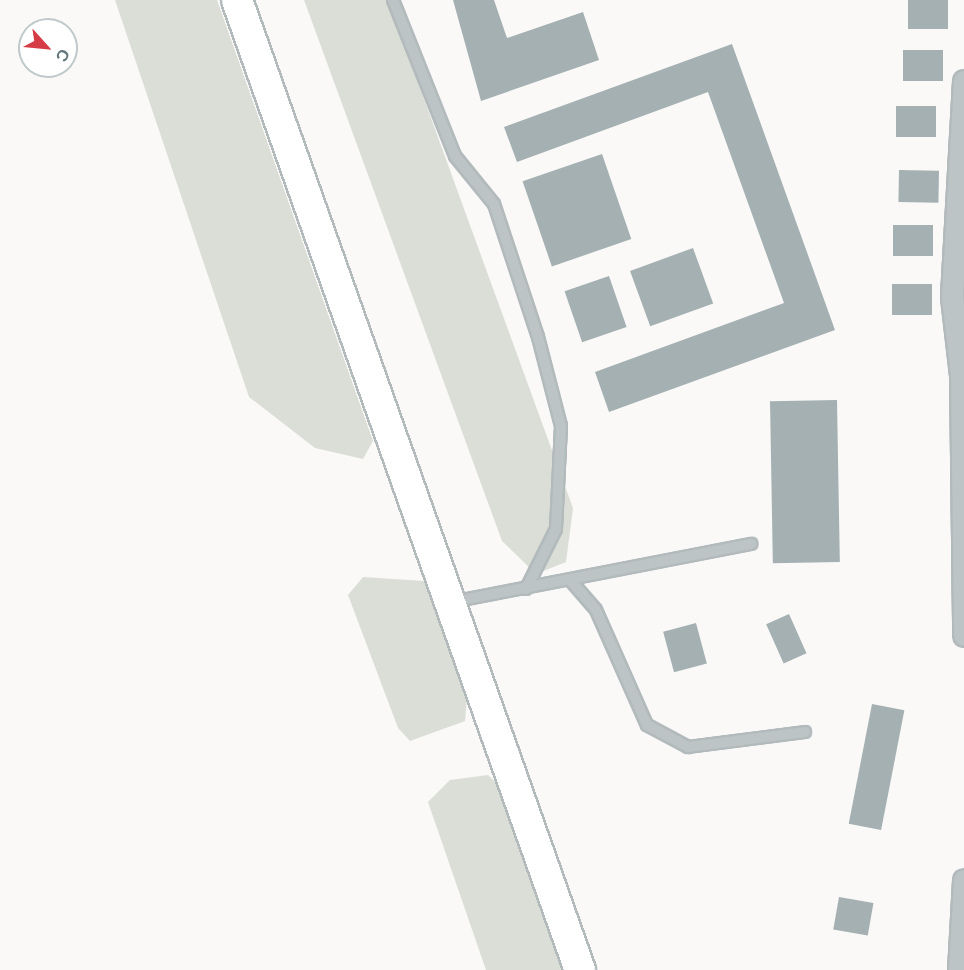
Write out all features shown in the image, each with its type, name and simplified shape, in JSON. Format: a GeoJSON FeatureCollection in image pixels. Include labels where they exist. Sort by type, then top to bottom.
{"type":"FeatureCollection","features":[{"type":"Feature","properties":{"kind":"street"},"geometry":{"type":"LineString","coordinates":[[237,0],[580,970]]}},
{"type":"Feature","properties":{"kind":"street"},"geometry":{"type":"LineString","coordinates":[[964,81],[952,297],[961,375],[964,634]]}},
{"type":"Feature","properties":{"kind":"street"},"geometry":{"type":"LineString","coordinates":[[959,970],[964,880]]}},
{"type":"Feature","properties":{"kind":"lane"},"geometry":{"type":"LineString","coordinates":[[393,0],[455,156],[494,204],[538,337],[561,426],[556,530],[526,589]]}},
{"type":"Feature","properties":{"kind":"lane"},"geometry":{"type":"LineString","coordinates":[[449,602],[571,581],[751,544]]}},
{"type":"Feature","properties":{"kind":"lane"},"geometry":{"type":"LineString","coordinates":[[571,581],[596,610],[647,725],[688,747],[805,732]]}},
{"type":"Feature","properties":{"kind":"shaded area"},"geometry":{"type":"Polygon","coordinates":[[[115,0],[217,0],[373,441],[363,459],[315,448],[249,397],[115,0]]]}},
{"type":"Feature","properties":{"kind":"shaded area"},"geometry":{"type":"Polygon","coordinates":[[[304,0],[388,0],[573,508],[566,562],[536,574],[502,541],[304,0]]]}},
{"type":"Feature","properties":{"kind":"shaded area"},"geometry":{"type":"Polygon","coordinates":[[[363,577],[424,581],[467,697],[465,721],[410,741],[398,728],[348,595],[363,577]]]}},
{"type":"Feature","properties":{"kind":"shaded area"},"geometry":{"type":"Polygon","coordinates":[[[488,775],[500,787],[564,970],[486,970],[428,802],[450,780],[488,775]]]}},
{"type":"Feature","properties":{"kind":"building"},"geometry":{"type":"Polygon","coordinates":[[[453,0],[494,0],[507,38],[583,12],[599,60],[481,101],[453,0]]]}},
{"type":"Feature","properties":{"kind":"building"},"geometry":{"type":"Polygon","coordinates":[[[908,0],[948,0],[948,29],[908,29],[908,0]]]}},
{"type":"Feature","properties":{"kind":"building"},"geometry":{"type":"Polygon","coordinates":[[[732,44],[835,330],[609,412],[595,372],[784,303],[708,92],[517,162],[504,127],[732,44]]]}},
{"type":"Feature","properties":{"kind":"building"},"geometry":{"type":"Polygon","coordinates":[[[903,50],[943,50],[943,81],[903,81],[903,50]]]}},
{"type":"Feature","properties":{"kind":"building"},"geometry":{"type":"Polygon","coordinates":[[[896,106],[936,106],[936,137],[896,137],[896,106]]]}},
{"type":"Feature","properties":{"kind":"building"},"geometry":{"type":"Polygon","coordinates":[[[602,154],[631,239],[552,266],[523,181],[602,154]]]}},
{"type":"Feature","properties":{"kind":"building"},"geometry":{"type":"Polygon","coordinates":[[[899,170],[939,171],[938,203],[898,202],[899,170]]]}},
{"type":"Feature","properties":{"kind":"building"},"geometry":{"type":"Polygon","coordinates":[[[893,225],[933,225],[933,256],[893,256],[893,225]]]}},
{"type":"Feature","properties":{"kind":"building"},"geometry":{"type":"Polygon","coordinates":[[[693,248],[713,303],[650,326],[630,271],[693,248]]]}},
{"type":"Feature","properties":{"kind":"building"},"geometry":{"type":"Polygon","coordinates":[[[609,276],[627,327],[582,342],[565,291],[609,276]]]}},
{"type":"Feature","properties":{"kind":"building"},"geometry":{"type":"Polygon","coordinates":[[[892,284],[932,284],[932,315],[892,315],[892,284]]]}},
{"type":"Feature","properties":{"kind":"building"},"geometry":{"type":"Polygon","coordinates":[[[837,400],[840,562],[773,563],[770,401],[837,400]]]}},
{"type":"Feature","properties":{"kind":"building"},"geometry":{"type":"Polygon","coordinates":[[[789,614],[806,653],[784,663],[766,624],[789,614]]]}},
{"type":"Feature","properties":{"kind":"building"},"geometry":{"type":"Polygon","coordinates":[[[696,623],[707,664],[674,672],[663,632],[696,623]]]}},
{"type":"Feature","properties":{"kind":"building"},"geometry":{"type":"Polygon","coordinates":[[[872,704],[904,710],[881,830],[849,824],[872,704]]]}},
{"type":"Feature","properties":{"kind":"building"},"geometry":{"type":"Polygon","coordinates":[[[839,897],[873,903],[868,936],[833,929],[839,897]]]}}]}
